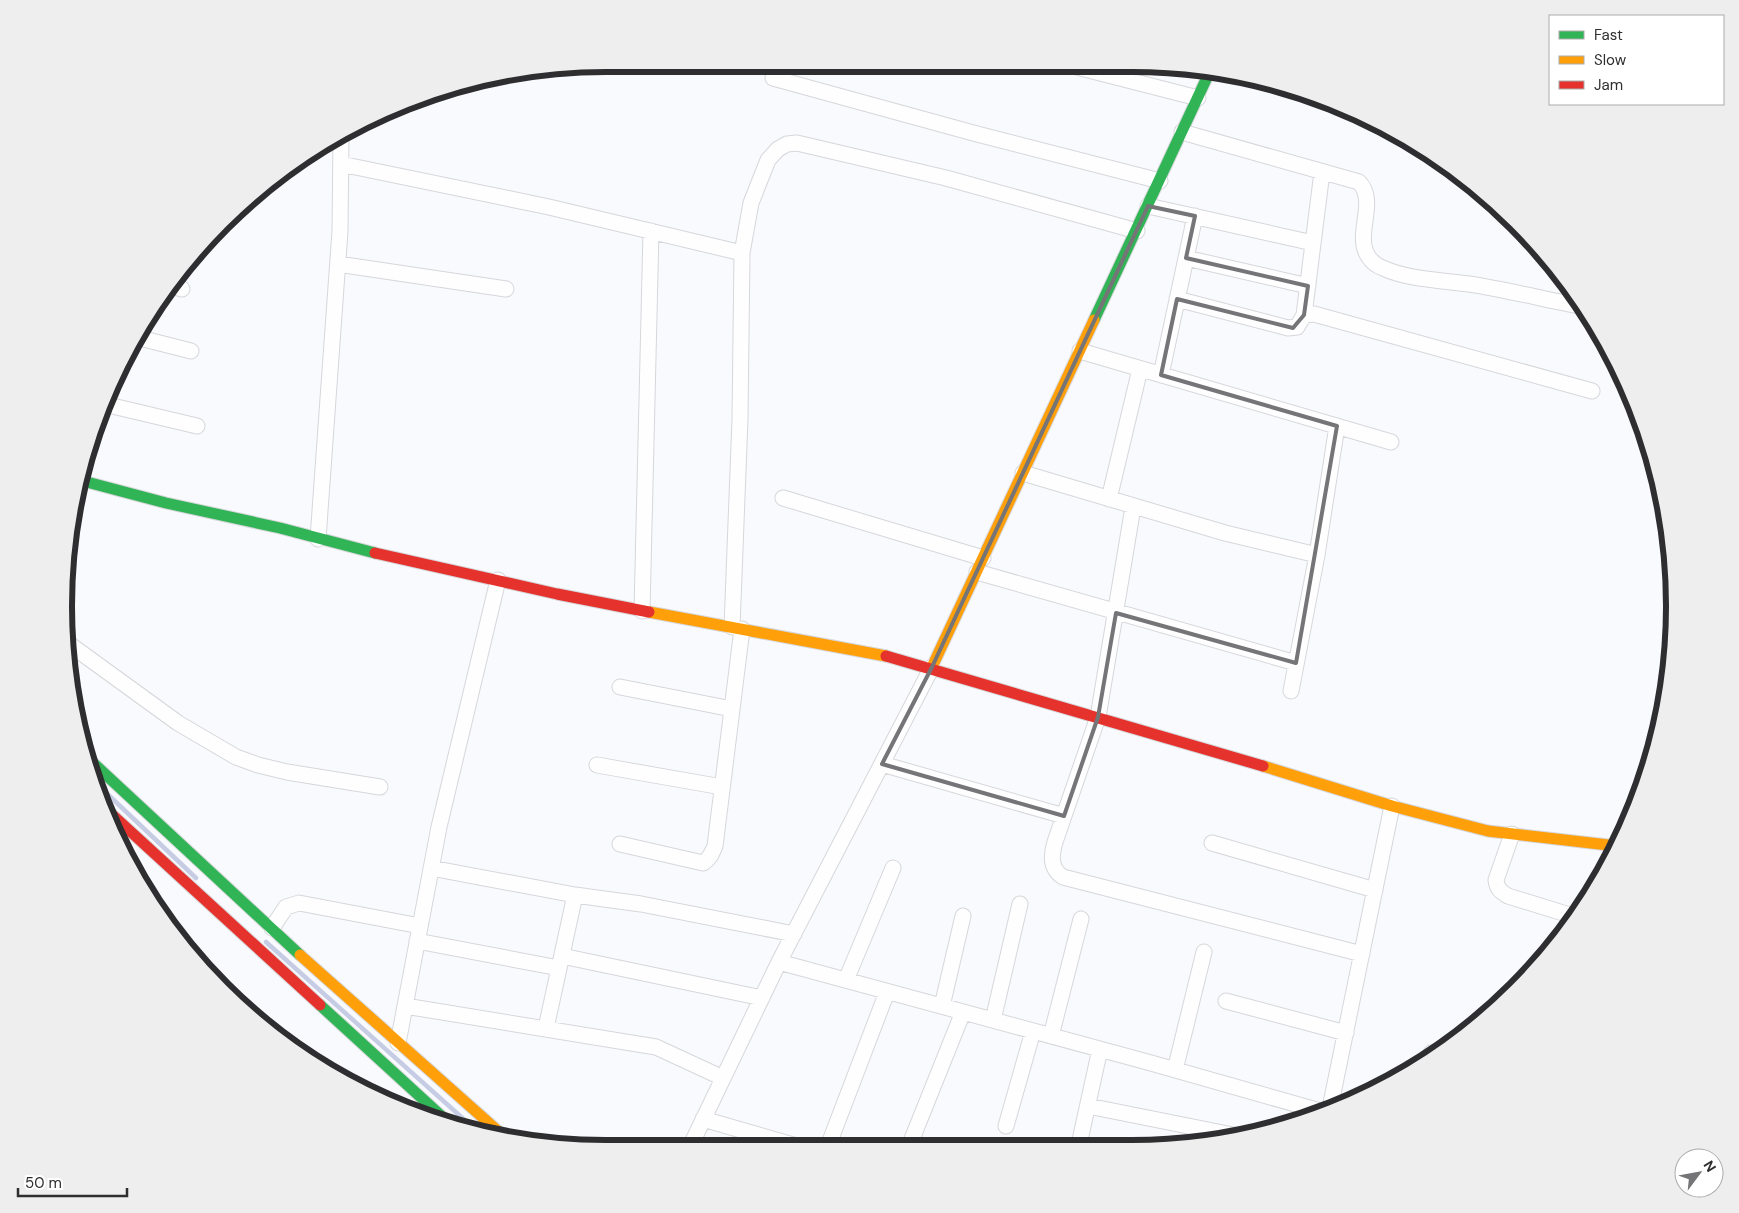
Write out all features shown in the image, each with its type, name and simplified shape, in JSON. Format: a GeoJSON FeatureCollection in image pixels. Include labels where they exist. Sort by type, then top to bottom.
{"type":"FeatureCollection","features":[{"type":"Feature","properties":{"kind":"street"},"geometry":{"type":"LineString","coordinates":[[1096,72],[1198,98]]}},
{"type":"Feature","properties":{"kind":"street"},"geometry":{"type":"LineString","coordinates":[[773,78],[977,134],[1160,181]]}},
{"type":"Feature","properties":{"kind":"street"},"geometry":{"type":"LineString","coordinates":[[692,1140],[779,962],[932,668],[1207,78]]}},
{"type":"Feature","properties":{"kind":"street"},"geometry":{"type":"LineString","coordinates":[[1182,132],[1359,182],[1363,186],[1366,204],[1364,237],[1367,254],[1381,268],[1414,276],[1567,297]]}},
{"type":"Feature","properties":{"kind":"street"},"geometry":{"type":"LineString","coordinates":[[318,539],[338,264],[341,143]]}},
{"type":"Feature","properties":{"kind":"street"},"geometry":{"type":"LineString","coordinates":[[620,844],[702,863],[708,861],[715,846],[732,709],[737,628],[742,253],[751,203],[768,160],[778,149],[787,144],[797,143],[946,178],[1136,231]]}},
{"type":"Feature","properties":{"kind":"street"},"geometry":{"type":"LineString","coordinates":[[340,164],[549,207],[742,253]]}},
{"type":"Feature","properties":{"kind":"street"},"geometry":{"type":"LineString","coordinates":[[1177,299],[1288,328],[1297,327],[1304,315],[1322,172]]}},
{"type":"Feature","properties":{"kind":"street"},"geometry":{"type":"LineString","coordinates":[[1148,206],[1313,243]]}},
{"type":"Feature","properties":{"kind":"street"},"geometry":{"type":"LineString","coordinates":[[1161,375],[1195,216]]}},
{"type":"Feature","properties":{"kind":"street"},"geometry":{"type":"LineString","coordinates":[[642,611],[651,231]]}},
{"type":"Feature","properties":{"kind":"street"},"geometry":{"type":"LineString","coordinates":[[1186,258],[1308,286]]}},
{"type":"Feature","properties":{"kind":"street"},"geometry":{"type":"LineString","coordinates":[[338,264],[506,289]]}},
{"type":"Feature","properties":{"kind":"street"},"geometry":{"type":"LineString","coordinates":[[1304,315],[1314,314],[1592,391]]}},
{"type":"Feature","properties":{"kind":"street"},"geometry":{"type":"LineString","coordinates":[[144,339],[191,351]]}},
{"type":"Feature","properties":{"kind":"street"},"geometry":{"type":"LineString","coordinates":[[1080,351],[1391,442]]}},
{"type":"Feature","properties":{"kind":"street"},"geometry":{"type":"LineString","coordinates":[[1109,500],[1140,369]]}},
{"type":"Feature","properties":{"kind":"street"},"geometry":{"type":"LineString","coordinates":[[112,406],[197,426]]}},
{"type":"Feature","properties":{"kind":"street"},"geometry":{"type":"LineString","coordinates":[[1291,691],[1317,555],[1338,426]]}},
{"type":"Feature","properties":{"kind":"street"},"geometry":{"type":"LineString","coordinates":[[1023,473],[1225,533],[1317,555]]}},
{"type":"Feature","properties":{"kind":"street"},"geometry":{"type":"LineString","coordinates":[[88,482],[166,503],[234,517],[318,539],[576,598],[869,651],[1203,747],[1445,821],[1488,831],[1610,845]]}},
{"type":"Feature","properties":{"kind":"street"},"geometry":{"type":"LineString","coordinates":[[783,498],[983,558]]}},
{"type":"Feature","properties":{"kind":"street"},"geometry":{"type":"LineString","coordinates":[[1133,506],[1098,717],[1055,842],[1052,860],[1057,873],[1063,877],[1362,954]]}},
{"type":"Feature","properties":{"kind":"street"},"geometry":{"type":"LineString","coordinates":[[977,572],[1296,663]]}},
{"type":"Feature","properties":{"kind":"street"},"geometry":{"type":"LineString","coordinates":[[398,1043],[439,827],[498,580]]}},
{"type":"Feature","properties":{"kind":"street"},"geometry":{"type":"LineString","coordinates":[[75,648],[178,723],[236,757],[287,772],[380,787]]}},
{"type":"Feature","properties":{"kind":"street"},"geometry":{"type":"LineString","coordinates":[[620,687],[732,709]]}},
{"type":"Feature","properties":{"kind":"street"},"geometry":{"type":"LineString","coordinates":[[882,764],[1064,816]]}},
{"type":"Feature","properties":{"kind":"street"},"geometry":{"type":"LineString","coordinates":[[597,765],[722,787]]}},
{"type":"Feature","properties":{"kind":"street"},"geometry":{"type":"LineString","coordinates":[[98,767],[398,1043],[495,1128]]}},
{"type":"Feature","properties":{"kind":"street"},"geometry":{"type":"LineString","coordinates":[[1331,1102],[1392,806]]}},
{"type":"Feature","properties":{"kind":"street"},"geometry":{"type":"LineString","coordinates":[[117,819],[438,1113]]}},
{"type":"Feature","properties":{"kind":"street"},"geometry":{"type":"LineString","coordinates":[[1512,834],[1496,880],[1496,886],[1508,896],[1569,915]]}},
{"type":"Feature","properties":{"kind":"street"},"geometry":{"type":"LineString","coordinates":[[1212,843],[1375,890]]}},
{"type":"Feature","properties":{"kind":"street"},"geometry":{"type":"LineString","coordinates":[[431,868],[641,904],[794,934]]}},
{"type":"Feature","properties":{"kind":"street"},"geometry":{"type":"LineString","coordinates":[[846,980],[893,868]]}},
{"type":"Feature","properties":{"kind":"street"},"geometry":{"type":"LineString","coordinates":[[546,1028],[575,894]]}},
{"type":"Feature","properties":{"kind":"street"},"geometry":{"type":"LineString","coordinates":[[272,928],[286,907],[299,903],[420,926]]}},
{"type":"Feature","properties":{"kind":"street"},"geometry":{"type":"LineString","coordinates":[[993,1020],[1020,904]]}},
{"type":"Feature","properties":{"kind":"street"},"geometry":{"type":"LineString","coordinates":[[942,1006],[963,916]]}},
{"type":"Feature","properties":{"kind":"street"},"geometry":{"type":"LineString","coordinates":[[1051,1036],[1081,919]]}},
{"type":"Feature","properties":{"kind":"street"},"geometry":{"type":"LineString","coordinates":[[417,942],[560,962],[762,998]]}},
{"type":"Feature","properties":{"kind":"street"},"geometry":{"type":"LineString","coordinates":[[1176,1070],[1204,952]]}},
{"type":"Feature","properties":{"kind":"street"},"geometry":{"type":"LineString","coordinates":[[779,962],[1313,1109]]}},
{"type":"Feature","properties":{"kind":"street"},"geometry":{"type":"LineString","coordinates":[[830,1140],[887,992]]}},
{"type":"Feature","properties":{"kind":"street"},"geometry":{"type":"LineString","coordinates":[[1226,1001],[1346,1033]]}},
{"type":"Feature","properties":{"kind":"street"},"geometry":{"type":"LineString","coordinates":[[405,1006],[656,1047],[723,1078]]}},
{"type":"Feature","properties":{"kind":"street"},"geometry":{"type":"LineString","coordinates":[[912,1140],[963,1012]]}},
{"type":"Feature","properties":{"kind":"street"},"geometry":{"type":"LineString","coordinates":[[1006,1126],[1033,1031]]}},
{"type":"Feature","properties":{"kind":"street"},"geometry":{"type":"LineString","coordinates":[[1080,1140],[1100,1049]]}},
{"type":"Feature","properties":{"kind":"street"},"geometry":{"type":"LineString","coordinates":[[1088,1106],[1221,1133]]}},
{"type":"Feature","properties":{"kind":"street"},"geometry":{"type":"LineString","coordinates":[[703,1119],[776,1140]]}},
{"type":"Feature","properties":{"kind":"highlighted area"},"geometry":{"type":"Polygon","coordinates":[[[1148,206],[1195,216],[1186,258],[1308,286],[1304,315],[1293,328],[1177,299],[1161,375],[1337,426],[1296,663],[1116,613],[1098,717],[1064,816],[882,764],[932,667],[1148,206]]]}},
{"type":"Feature","properties":{"kind":"waterway"},"geometry":{"type":"LineString","coordinates":[[107,793],[196,878]]}},
{"type":"Feature","properties":{"kind":"waterway"},"geometry":{"type":"LineString","coordinates":[[266,942],[466,1121]]}},
{"type":"Feature","properties":{"kind":"traffic: fast"},"geometry":{"type":"LineString","coordinates":[[1094,320],[1207,78]]}},
{"type":"Feature","properties":{"kind":"traffic: fast"},"geometry":{"type":"LineString","coordinates":[[88,482],[166,503],[280,528],[375,553]]}},
{"type":"Feature","properties":{"kind":"traffic: fast"},"geometry":{"type":"LineString","coordinates":[[98,767],[300,955]]}},
{"type":"Feature","properties":{"kind":"traffic: fast"},"geometry":{"type":"LineString","coordinates":[[320,1005],[438,1113]]}},
{"type":"Feature","properties":{"kind":"traffic: slow"},"geometry":{"type":"LineString","coordinates":[[932,667],[1094,320]]}},
{"type":"Feature","properties":{"kind":"traffic: slow"},"geometry":{"type":"LineString","coordinates":[[649,612],[886,656]]}},
{"type":"Feature","properties":{"kind":"traffic: slow"},"geometry":{"type":"LineString","coordinates":[[1263,766],[1392,806],[1488,831],[1610,845]]}},
{"type":"Feature","properties":{"kind":"traffic: slow"},"geometry":{"type":"LineString","coordinates":[[300,955],[495,1128]]}},
{"type":"Feature","properties":{"kind":"traffic: jam"},"geometry":{"type":"LineString","coordinates":[[375,553],[557,594],[649,612]]}},
{"type":"Feature","properties":{"kind":"traffic: jam"},"geometry":{"type":"LineString","coordinates":[[886,656],[1263,766]]}},
{"type":"Feature","properties":{"kind":"traffic: jam"},"geometry":{"type":"LineString","coordinates":[[117,819],[320,1005]]}}]}
